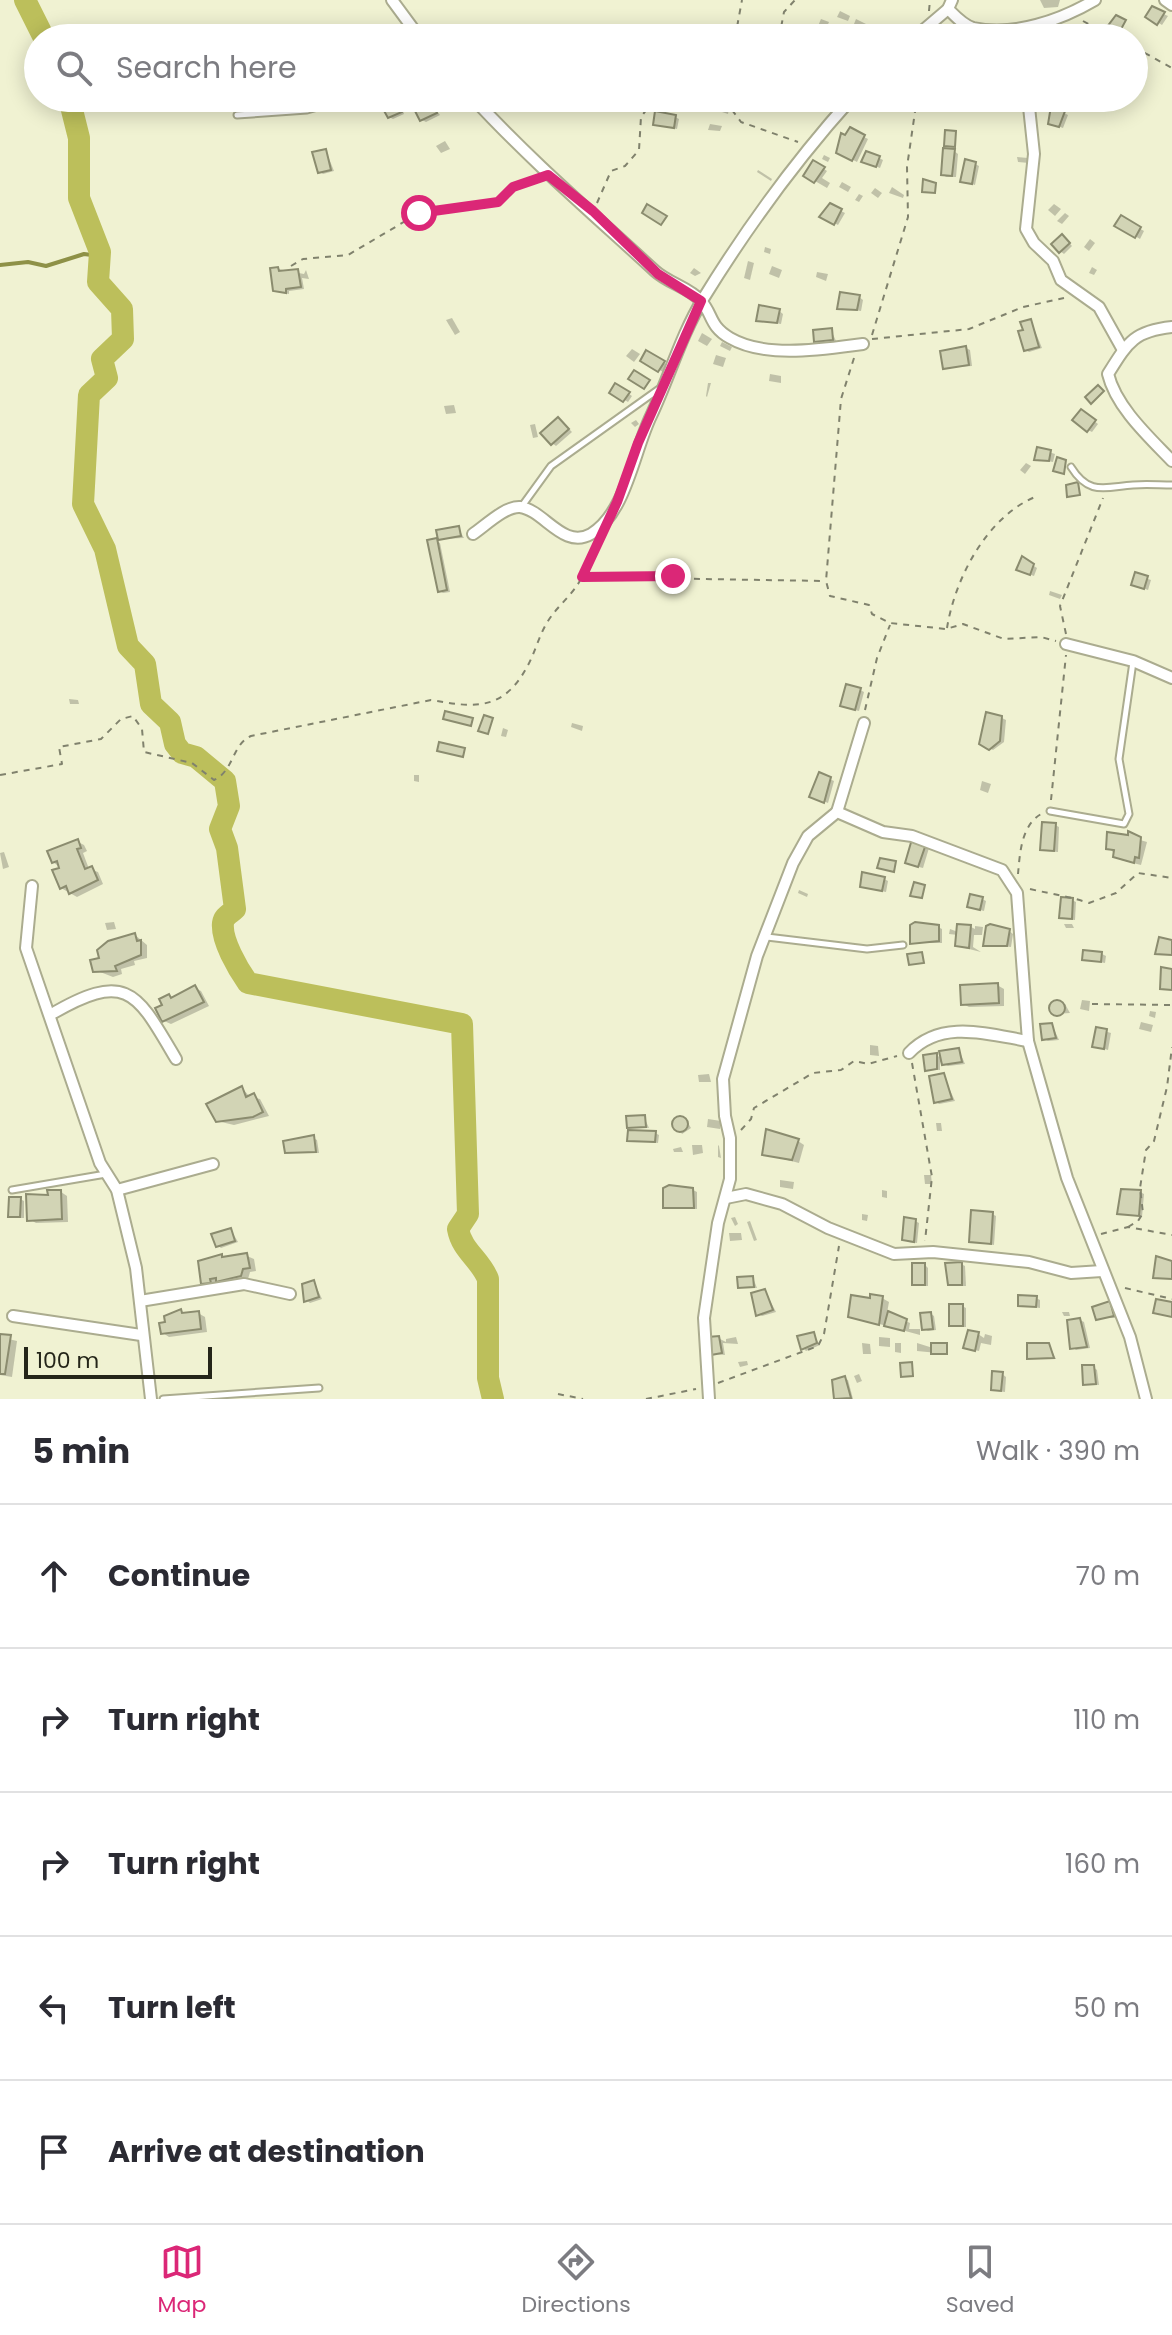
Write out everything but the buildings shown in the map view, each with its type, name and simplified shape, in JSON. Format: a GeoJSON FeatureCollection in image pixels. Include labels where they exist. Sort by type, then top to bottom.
{"type":"FeatureCollection","features":[{"type":"Feature","properties":{"kind":"street"},"geometry":{"type":"LineString","coordinates":[[392,0],[410,24]]}},
{"type":"Feature","properties":{"kind":"street"},"geometry":{"type":"LineString","coordinates":[[1043,24],[1095,0]]}},
{"type":"Feature","properties":{"kind":"street"},"geometry":{"type":"LineString","coordinates":[[1165,0],[1172,5]]}},
{"type":"Feature","properties":{"kind":"street"},"geometry":{"type":"LineString","coordinates":[[929,24],[950,5],[969,24]]}},
{"type":"Feature","properties":{"kind":"street"},"geometry":{"type":"LineString","coordinates":[[487,112],[548,175],[593,211],[658,274],[701,301],[710,322],[731,339],[762,347],[796,349],[867,342]]}},
{"type":"Feature","properties":{"kind":"street"},"geometry":{"type":"LineString","coordinates":[[473,534],[510,509],[521,507],[568,536],[581,538],[592,533],[617,502],[638,443],[701,301],[790,174],[841,112]]}},
{"type":"Feature","properties":{"kind":"street"},"geometry":{"type":"LineString","coordinates":[[1030,112],[1034,154],[1026,229],[1034,243],[1053,261],[1061,280],[1099,307],[1123,350]]}},
{"type":"Feature","properties":{"kind":"street"},"geometry":{"type":"LineString","coordinates":[[1172,327],[1143,330],[1123,350],[1108,374],[1111,386],[1145,433],[1172,461]]}},
{"type":"Feature","properties":{"kind":"street"},"geometry":{"type":"LineString","coordinates":[[1066,644],[1133,661],[1172,678]]}},
{"type":"Feature","properties":{"kind":"street"},"geometry":{"type":"LineString","coordinates":[[709,1399],[704,1318],[718,1223],[726,1198],[730,1138],[723,1079],[749,981],[800,848],[816,827],[837,812],[864,723]]}},
{"type":"Feature","properties":{"kind":"street"},"geometry":{"type":"LineString","coordinates":[[837,812],[883,832],[924,840],[1002,870],[1017,893],[1028,1041],[1067,1178],[1134,1349],[1146,1399]]}},
{"type":"Feature","properties":{"kind":"street"},"geometry":{"type":"LineString","coordinates":[[32,886],[26,948],[107,1174],[117,1190],[140,1301],[141,1335],[151,1399]]}},
{"type":"Feature","properties":{"kind":"street"},"geometry":{"type":"LineString","coordinates":[[50,1015],[83,1000],[119,991],[129,993],[148,1009],[176,1059]]}},
{"type":"Feature","properties":{"kind":"street"},"geometry":{"type":"LineString","coordinates":[[909,1053],[923,1038],[964,1030],[1028,1041]]}},
{"type":"Feature","properties":{"kind":"street"},"geometry":{"type":"LineString","coordinates":[[117,1190],[213,1164]]}},
{"type":"Feature","properties":{"kind":"street"},"geometry":{"type":"LineString","coordinates":[[726,1198],[746,1194],[782,1204],[894,1254],[933,1252],[1029,1262],[1071,1273],[1102,1271]]}},
{"type":"Feature","properties":{"kind":"street"},"geometry":{"type":"LineString","coordinates":[[140,1301],[244,1284],[290,1294]]}},
{"type":"Feature","properties":{"kind":"street"},"geometry":{"type":"LineString","coordinates":[[13,1316],[141,1335]]}},
{"type":"Feature","properties":{"kind":"lane"},"geometry":{"type":"LineString","coordinates":[[237,115],[279,112]]}},
{"type":"Feature","properties":{"kind":"lane"},"geometry":{"type":"LineString","coordinates":[[521,507],[551,466],[666,384]]}},
{"type":"Feature","properties":{"kind":"lane"},"geometry":{"type":"LineString","coordinates":[[1071,467],[1079,479],[1107,490],[1131,485],[1172,485]]}},
{"type":"Feature","properties":{"kind":"lane"},"geometry":{"type":"LineString","coordinates":[[1050,811],[1124,824],[1129,814],[1119,759],[1133,661]]}},
{"type":"Feature","properties":{"kind":"lane"},"geometry":{"type":"LineString","coordinates":[[767,937],[867,949],[903,945]]}},
{"type":"Feature","properties":{"kind":"lane"},"geometry":{"type":"LineString","coordinates":[[12,1190],[107,1174]]}},
{"type":"Feature","properties":{"kind":"lane"},"geometry":{"type":"LineString","coordinates":[[163,1399],[233,1391],[319,1388]]}},
{"type":"Feature","properties":{"kind":"path"},"geometry":{"type":"LineString","coordinates":[[738,24],[742,0]]}},
{"type":"Feature","properties":{"kind":"path"},"geometry":{"type":"LineString","coordinates":[[782,24],[784,12],[795,0]]}},
{"type":"Feature","properties":{"kind":"path"},"geometry":{"type":"LineString","coordinates":[[1072,13],[1090,24]]}},
{"type":"Feature","properties":{"kind":"path"},"geometry":{"type":"LineString","coordinates":[[1148,54],[1171,65]]}},
{"type":"Feature","properties":{"kind":"path"},"geometry":{"type":"LineString","coordinates":[[593,211],[611,171],[625,166],[639,150],[641,117],[645,112]]}},
{"type":"Feature","properties":{"kind":"path"},"geometry":{"type":"LineString","coordinates":[[734,112],[741,122],[812,149]]}},
{"type":"Feature","properties":{"kind":"path"},"geometry":{"type":"LineString","coordinates":[[915,112],[907,167],[908,217],[867,342],[855,354],[841,399],[826,581],[830,596],[869,605],[872,614],[890,623],[946,629],[963,624],[1004,639],[1041,637],[1066,644]]}},
{"type":"Feature","properties":{"kind":"path"},"geometry":{"type":"LineString","coordinates":[[291,266],[303,259],[348,255],[419,213],[498,202],[513,187],[548,175]]}},
{"type":"Feature","properties":{"kind":"path"},"geometry":{"type":"LineString","coordinates":[[867,342],[969,329],[1023,307],[1080,295]]}},
{"type":"Feature","properties":{"kind":"path"},"geometry":{"type":"LineString","coordinates":[[1017,893],[1021,841],[1038,815],[1050,811],[1063,706],[1066,644],[1060,606],[1107,490]]}},
{"type":"Feature","properties":{"kind":"path"},"geometry":{"type":"LineString","coordinates":[[946,629],[951,604],[967,567],[1008,510],[1035,497]]}},
{"type":"Feature","properties":{"kind":"path"},"geometry":{"type":"LineString","coordinates":[[0,775],[62,764],[59,747],[101,739],[121,719],[133,716],[142,729],[144,752],[192,763],[214,780],[221,777],[241,740],[251,736],[431,700],[457,705],[492,704],[509,692],[527,668],[548,621],[569,600],[599,539]]}},
{"type":"Feature","properties":{"kind":"path"},"geometry":{"type":"LineString","coordinates":[[582,577],[826,581]]}},
{"type":"Feature","properties":{"kind":"path"},"geometry":{"type":"LineString","coordinates":[[864,723],[877,658],[890,623]]}},
{"type":"Feature","properties":{"kind":"path"},"geometry":{"type":"LineString","coordinates":[[1017,893],[1022,888],[1056,896],[1067,894],[1089,903],[1116,893],[1138,873],[1172,878]]}},
{"type":"Feature","properties":{"kind":"path"},"geometry":{"type":"LineString","coordinates":[[1092,1004],[1172,1005]]}},
{"type":"Feature","properties":{"kind":"path"},"geometry":{"type":"LineString","coordinates":[[1090,1242],[1103,1232],[1128,1227],[1138,1221],[1143,1213],[1140,1188],[1146,1150],[1154,1141],[1167,1087],[1172,1047]]}},
{"type":"Feature","properties":{"kind":"path"},"geometry":{"type":"LineString","coordinates":[[730,1138],[751,1119],[754,1108],[813,1073],[841,1070],[854,1061],[868,1064],[909,1053],[928,1139],[933,1195],[925,1240],[933,1252]]}},
{"type":"Feature","properties":{"kind":"path"},"geometry":{"type":"LineString","coordinates":[[1167,1087],[1172,1088]]}},
{"type":"Feature","properties":{"kind":"path"},"geometry":{"type":"LineString","coordinates":[[1128,1227],[1172,1235]]}},
{"type":"Feature","properties":{"kind":"path"},"geometry":{"type":"LineString","coordinates":[[646,1399],[710,1386],[818,1346],[824,1334],[842,1233]]}},
{"type":"Feature","properties":{"kind":"path"},"geometry":{"type":"LineString","coordinates":[[1108,1285],[1172,1299]]}},
{"type":"Feature","properties":{"kind":"path"},"geometry":{"type":"LineString","coordinates":[[558,1394],[583,1399]]}},
{"type":"Feature","properties":{"kind":"waterway"},"geometry":{"type":"LineString","coordinates":[[25,0],[37,24]]}},
{"type":"Feature","properties":{"kind":"waterway"},"geometry":{"type":"LineString","coordinates":[[72,112],[79,138],[79,198],[100,252],[98,282],[122,309],[123,339],[102,359],[107,378],[89,395],[83,504],[105,549],[128,646],[145,664],[151,704],[170,722],[175,744],[182,753],[196,757],[225,781],[229,806],[220,829],[227,848],[235,909],[225,919],[223,930],[231,954],[248,983],[462,1024],[468,1214],[458,1229],[463,1243],[488,1279],[488,1378],[493,1399]]}},
{"type":"Feature","properties":{"kind":"waterway"},"geometry":{"type":"LineString","coordinates":[[0,265],[28,262],[46,266],[84,254],[100,256]]}},
{"type":"Feature","properties":{"kind":"route"},"geometry":{"type":"LineString","coordinates":[[419,213],[498,202],[513,187],[548,175],[593,211],[658,274],[701,301],[638,443],[617,502],[582,577],[673,576]]}}]}
